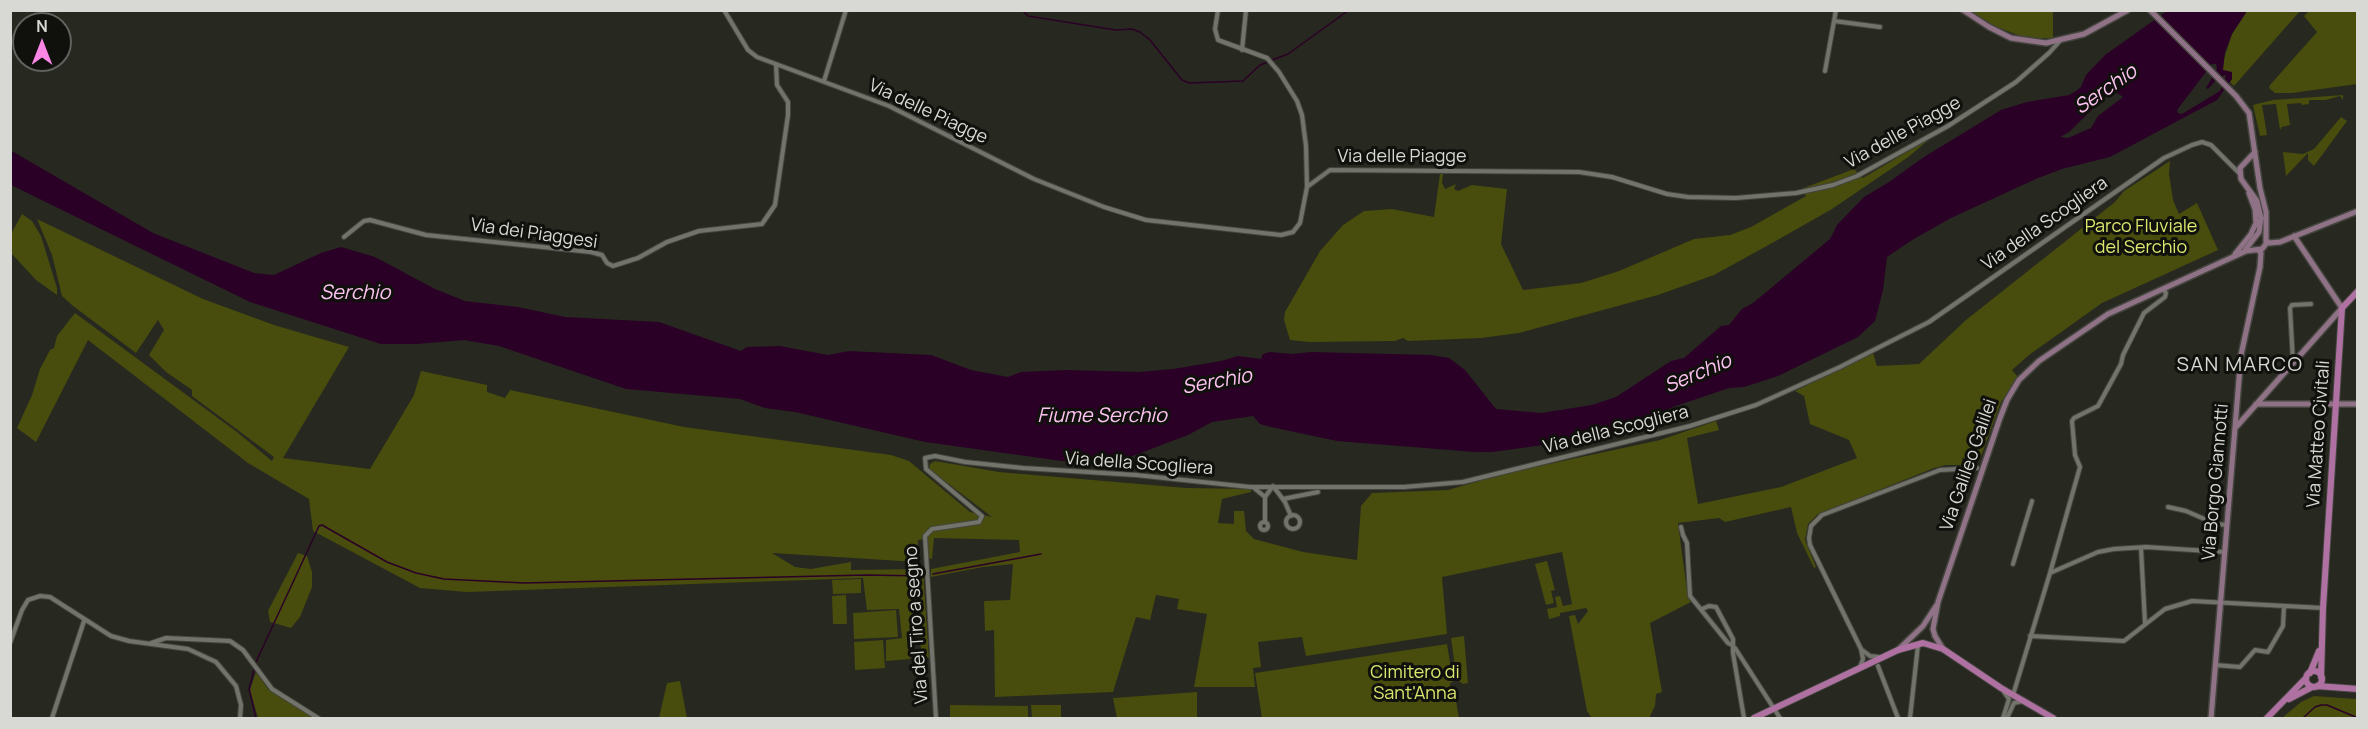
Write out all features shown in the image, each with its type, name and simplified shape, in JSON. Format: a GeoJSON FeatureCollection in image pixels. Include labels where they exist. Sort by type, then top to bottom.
{"type":"FeatureCollection","features":[{"type":"Feature","properties":{"kind":"main road"},"geometry":{"type":"LineString","coordinates":[[1963,10],[2011,38],[2034,43],[2059,42],[2084,34],[2128,10]]}},
{"type":"Feature","properties":{"kind":"main road"},"geometry":{"type":"LineString","coordinates":[[2150,10],[2236,96],[2249,113],[2266,212],[2265,246],[2257,249],[2252,243],[2260,228],[2260,212],[2257,201],[2245,183]]}},
{"type":"Feature","properties":{"kind":"main road"},"geometry":{"type":"LineString","coordinates":[[2229,258],[2243,246],[2256,223],[2255,209],[2240,173],[2241,165],[2255,152]]}},
{"type":"Feature","properties":{"kind":"main road"},"geometry":{"type":"LineString","coordinates":[[2247,160],[2257,166]]}},
{"type":"Feature","properties":{"kind":"main road"},"geometry":{"type":"LineString","coordinates":[[2255,237],[2260,236],[2273,243],[2358,211]]}},
{"type":"Feature","properties":{"kind":"main road"},"geometry":{"type":"LineString","coordinates":[[2294,237],[2342,308]]}},
{"type":"Feature","properties":{"kind":"main road","name":"Via Galileo Galilei"},"geometry":{"type":"LineString","coordinates":[[2241,253],[2252,243]]}},
{"type":"Feature","properties":{"kind":"main road","name":"Via Galileo Galilei"},"geometry":{"type":"LineString","coordinates":[[1943,649],[1933,628],[1938,602],[1979,471],[2007,400],[2019,380],[2031,368],[2108,314],[2229,258],[2257,249]]}},
{"type":"Feature","properties":{"kind":"main road","name":"Via Borgo Giannotti"},"geometry":{"type":"LineString","coordinates":[[2211,718],[2241,355],[2260,267],[2261,253],[2257,249]]}},
{"type":"Feature","properties":{"kind":"main road"},"geometry":{"type":"LineString","coordinates":[[2236,426],[2358,291]]}},
{"type":"Feature","properties":{"kind":"main road","name":"Via Matteo Civitali"},"geometry":{"type":"LineString","coordinates":[[2321,677],[2323,608],[2342,308]]}},
{"type":"Feature","properties":{"kind":"main road"},"geometry":{"type":"LineString","coordinates":[[2256,404],[2358,404]]}},
{"type":"Feature","properties":{"kind":"main road","name":"Via Galileo Galilei"},"geometry":{"type":"LineString","coordinates":[[1898,650],[1923,626],[1938,602]]}},
{"type":"Feature","properties":{"kind":"main road"},"geometry":{"type":"LineString","coordinates":[[1755,718],[1881,657],[1918,643],[1929,643],[1943,649],[2001,688],[2053,718]]}},
{"type":"Feature","properties":{"kind":"main road","name":"Via Matteo Civitali"},"geometry":{"type":"LineString","coordinates":[[2284,702],[2308,675],[2321,648]]}},
{"type":"Feature","properties":{"kind":"main road"},"geometry":{"type":"LineString","coordinates":[[2343,688],[2316,672],[2308,675],[2307,684],[2315,686],[2343,688],[2358,689]]}},
{"type":"Feature","properties":{"kind":"main road"},"geometry":{"type":"LineString","coordinates":[[2267,718],[2284,702],[2301,691],[2315,686],[2321,677]]}},
{"type":"Feature","properties":{"kind":"street","name":"Via delle Piagge"},"geometry":{"type":"LineString","coordinates":[[724,10],[748,50],[757,57],[889,106],[1034,179],[1104,207],[1146,220],[1281,235],[1293,232],[1300,223],[1307,187],[1330,170],[1579,172],[1612,177],[1667,194],[1688,197],[1736,198],[1796,193],[1833,185],[1857,176],[1948,126],[2016,82],[2059,42]]}},
{"type":"Feature","properties":{"kind":"street"},"geometry":{"type":"LineString","coordinates":[[824,81],[846,10]]}},
{"type":"Feature","properties":{"kind":"street"},"geometry":{"type":"LineString","coordinates":[[1218,10],[1215,29],[1218,40],[1267,58],[1297,101],[1302,115],[1306,146],[1307,187]]}},
{"type":"Feature","properties":{"kind":"street"},"geometry":{"type":"LineString","coordinates":[[1242,50],[1246,10]]}},
{"type":"Feature","properties":{"kind":"street"},"geometry":{"type":"LineString","coordinates":[[1825,71],[1836,10]]}},
{"type":"Feature","properties":{"kind":"street"},"geometry":{"type":"LineString","coordinates":[[1834,21],[1880,27]]}},
{"type":"Feature","properties":{"kind":"street","name":"Via dei Piaggesi"},"geometry":{"type":"LineString","coordinates":[[344,237],[364,221],[379,221],[426,235],[591,252],[602,255],[607,263],[613,266],[638,258],[668,242],[699,231],[762,224],[775,205],[788,115],[788,102],[777,85],[776,64]]}},
{"type":"Feature","properties":{"kind":"street","name":"Via della Scogliera"},"geometry":{"type":"LineString","coordinates":[[925,458],[935,456],[965,462],[1033,469],[1136,475],[1252,487],[1404,487],[1463,482],[1649,437],[1756,405],[1840,367],[1929,322],[2171,154],[2197,143],[2212,146],[2240,173]]}},
{"type":"Feature","properties":{"kind":"street"},"geometry":{"type":"LineString","coordinates":[[2231,165],[2241,165]]}},
{"type":"Feature","properties":{"kind":"street"},"geometry":{"type":"LineString","coordinates":[[2013,695],[2080,467],[2075,455],[2072,421],[2098,406],[2121,364],[2144,313],[2165,297],[2166,293],[2163,289]]}},
{"type":"Feature","properties":{"kind":"street"},"geometry":{"type":"LineString","coordinates":[[2293,363],[2290,308],[2292,305],[2310,304]]}},
{"type":"Feature","properties":{"kind":"street","name":"Via del Tiro a segno"},"geometry":{"type":"LineString","coordinates":[[925,458],[926,469],[982,516],[979,522],[932,529],[925,536],[936,718]]}},
{"type":"Feature","properties":{"kind":"street"},"geometry":{"type":"LineString","coordinates":[[1860,668],[1863,659],[1862,650],[1810,545],[1811,526],[1822,515],[1940,470],[1979,471]]}},
{"type":"Feature","properties":{"kind":"street"},"geometry":{"type":"LineString","coordinates":[[1264,522],[1265,497],[1273,486],[1291,516]]}},
{"type":"Feature","properties":{"kind":"street"},"geometry":{"type":"LineString","coordinates":[[1252,487],[1265,497]]}},
{"type":"Feature","properties":{"kind":"street"},"geometry":{"type":"LineString","coordinates":[[1282,499],[1318,492]]}},
{"type":"Feature","properties":{"kind":"street"},"geometry":{"type":"LineString","coordinates":[[1269,493],[1278,493]]}},
{"type":"Feature","properties":{"kind":"street"},"geometry":{"type":"LineString","coordinates":[[2013,564],[2032,501]]}},
{"type":"Feature","properties":{"kind":"street"},"geometry":{"type":"LineString","coordinates":[[2168,507],[2186,511],[2216,524],[2227,525]]}},
{"type":"Feature","properties":{"kind":"street"},"geometry":{"type":"LineString","coordinates":[[2203,549],[2216,524]]}},
{"type":"Feature","properties":{"kind":"street"},"geometry":{"type":"LineString","coordinates":[[1682,527],[1687,543],[1690,596],[1696,606],[1702,609],[1702,612],[1733,646],[1780,718]]}},
{"type":"Feature","properties":{"kind":"street"},"geometry":{"type":"LineString","coordinates":[[2141,548],[2145,624]]}},
{"type":"Feature","properties":{"kind":"street"},"geometry":{"type":"LineString","coordinates":[[2050,573],[2104,550],[2203,549],[2224,552]]}},
{"type":"Feature","properties":{"kind":"street"},"geometry":{"type":"LineString","coordinates":[[10,643],[24,604],[35,597],[50,597],[84,621],[111,636],[196,651],[216,662],[236,686],[241,705],[240,718]]}},
{"type":"Feature","properties":{"kind":"street"},"geometry":{"type":"LineString","coordinates":[[2030,636],[2124,641],[2165,609],[2192,601],[2323,608]]}},
{"type":"Feature","properties":{"kind":"street"},"geometry":{"type":"LineString","coordinates":[[1702,609],[1713,605],[1718,609],[1733,639],[1733,653],[1744,718]]}},
{"type":"Feature","properties":{"kind":"street"},"geometry":{"type":"LineString","coordinates":[[2215,665],[2240,667],[2255,650],[2268,652],[2283,626],[2284,606]]}},
{"type":"Feature","properties":{"kind":"street"},"geometry":{"type":"LineString","coordinates":[[51,718],[84,621]]}},
{"type":"Feature","properties":{"kind":"street"},"geometry":{"type":"LineString","coordinates":[[152,643],[166,638],[230,641],[243,650],[272,689],[318,718]]}},
{"type":"Feature","properties":{"kind":"street"},"geometry":{"type":"LineString","coordinates":[[1910,718],[1918,643]]}},
{"type":"Feature","properties":{"kind":"street"},"geometry":{"type":"LineString","coordinates":[[1862,650],[1870,656],[1881,657]]}},
{"type":"Feature","properties":{"kind":"street"},"geometry":{"type":"LineString","coordinates":[[1878,666],[1898,718]]}},
{"type":"Feature","properties":{"kind":"street"},"geometry":{"type":"LineString","coordinates":[[2001,688],[2009,699],[2005,718]]}},
{"type":"Feature","properties":{"kind":"street"},"geometry":{"type":"LineString","coordinates":[[2005,718],[2014,703],[2024,701]]}},
{"type":"Feature","properties":{"kind":"green space"},"geometry":{"type":"Polygon","coordinates":[[[1971,11],[2053,11],[2053,38],[2026,38],[1994,26],[1971,11]]]}},
{"type":"Feature","properties":{"kind":"green space"},"geometry":{"type":"Polygon","coordinates":[[[2247,11],[2300,11],[2234,86],[2222,65],[2232,34],[2247,11]]]}},
{"type":"Feature","properties":{"kind":"green space"},"geometry":{"type":"Polygon","coordinates":[[[2309,11],[2357,11],[2357,84],[2292,93],[2275,93],[2269,88],[2270,85],[2317,32],[2304,16],[2309,11]]]}},
{"type":"Feature","properties":{"kind":"green space"},"geometry":{"type":"Polygon","coordinates":[[[2343,95],[2343,100],[2340,96],[2326,100],[2309,100],[2309,104],[2287,104],[2290,125],[2280,130],[2276,104],[2262,105],[2267,135],[2260,136],[2253,105],[2273,100],[2343,95]]]}},
{"type":"Feature","properties":{"kind":"green space"},"geometry":{"type":"Polygon","coordinates":[[[2341,117],[2347,121],[2314,166],[2308,160],[2308,153],[2286,176],[2283,152],[2303,154],[2314,149],[2341,117]]]}},
{"type":"Feature","properties":{"kind":"green space"},"geometry":{"type":"Polygon","coordinates":[[[1932,137],[1907,158],[1832,209],[1714,275],[1658,295],[1519,333],[1481,338],[1408,341],[1403,338],[1395,341],[1310,342],[1290,340],[1284,320],[1285,312],[1320,251],[1343,225],[1364,211],[1392,209],[1434,217],[1440,174],[1443,174],[1442,183],[1445,189],[1456,184],[1454,189],[1458,191],[1472,185],[1507,189],[1501,244],[1523,290],[1581,283],[1619,271],[1694,239],[1730,235],[1751,227],[1806,196],[1801,189],[1854,169],[1863,178],[1932,137]]]}},
{"type":"Feature","properties":{"kind":"green space","name":"Parco Fluviale del Serchio"},"geometry":{"type":"Polygon","coordinates":[[[2170,161],[2169,174],[2173,200],[2179,214],[2197,203],[2218,250],[2102,303],[2029,355],[2012,370],[2018,377],[2001,402],[1979,462],[1976,457],[1962,458],[1964,465],[1934,468],[1817,515],[1808,524],[1805,540],[1816,567],[1814,568],[1797,533],[1791,507],[1725,522],[1719,518],[1678,523],[1688,598],[1691,602],[1650,623],[1662,692],[1656,694],[1655,706],[1649,718],[1592,718],[1587,711],[1569,616],[1575,615],[1578,624],[1588,611],[1586,608],[1560,613],[1560,616],[1549,619],[1547,609],[1557,607],[1555,597],[1560,596],[1563,606],[1572,604],[1562,552],[1442,577],[1447,634],[1306,656],[1302,637],[1258,642],[1261,667],[1253,668],[1255,687],[1194,687],[1207,614],[1177,609],[1179,599],[1156,595],[1150,620],[1136,617],[1113,692],[995,697],[994,630],[985,631],[984,601],[1010,600],[1013,564],[931,577],[931,569],[1020,552],[1019,540],[934,538],[932,559],[928,558],[927,539],[918,540],[917,562],[772,553],[795,567],[811,569],[851,562],[851,570],[923,569],[929,658],[923,657],[920,643],[914,639],[910,640],[910,659],[886,661],[886,640],[902,638],[899,609],[867,610],[863,578],[467,592],[420,588],[313,531],[309,499],[248,463],[88,340],[36,442],[17,428],[32,395],[40,369],[50,350],[54,348],[57,336],[75,313],[237,432],[272,461],[274,457],[192,396],[192,390],[166,372],[149,355],[164,330],[158,320],[136,353],[62,296],[52,255],[37,219],[203,299],[274,325],[349,347],[283,458],[370,469],[414,395],[421,371],[487,385],[487,392],[505,398],[510,390],[684,427],[891,455],[909,461],[970,512],[992,517],[929,469],[930,464],[935,461],[999,472],[1186,488],[1251,489],[1251,492],[1222,499],[1218,523],[1234,524],[1234,511],[1244,511],[1246,531],[1254,539],[1303,552],[1357,560],[1361,506],[1372,493],[1448,490],[1507,473],[1660,440],[1716,421],[1719,430],[1687,438],[1698,504],[1781,487],[1857,458],[1849,440],[1810,424],[1804,396],[1795,391],[1873,353],[1877,366],[1919,364],[1966,320],[2115,202],[2124,191],[2170,161]]]}},
{"type":"Feature","properties":{"kind":"green space"},"geometry":{"type":"Polygon","coordinates":[[[22,214],[32,221],[41,236],[57,288],[57,295],[36,280],[11,253],[11,234],[22,214]]]}},
{"type":"Feature","properties":{"kind":"green space"},"geometry":{"type":"Polygon","coordinates":[[[298,553],[307,556],[312,572],[312,587],[300,617],[291,628],[270,622],[268,611],[298,553]]]}},
{"type":"Feature","properties":{"kind":"green space"},"geometry":{"type":"Polygon","coordinates":[[[1547,561],[1555,590],[1551,591],[1554,603],[1546,605],[1535,564],[1547,561]]]}},
{"type":"Feature","properties":{"kind":"green space"},"geometry":{"type":"Polygon","coordinates":[[[861,579],[861,593],[833,594],[832,580],[861,579]]]}},
{"type":"Feature","properties":{"kind":"green space"},"geometry":{"type":"Polygon","coordinates":[[[846,595],[847,624],[833,624],[832,596],[846,595]]]}},
{"type":"Feature","properties":{"kind":"green space"},"geometry":{"type":"Polygon","coordinates":[[[896,610],[898,637],[854,639],[853,613],[896,610]]]}},
{"type":"Feature","properties":{"kind":"green space"},"geometry":{"type":"Polygon","coordinates":[[[1464,636],[1468,683],[1463,684],[1457,680],[1451,638],[1464,636]]]}},
{"type":"Feature","properties":{"kind":"green space"},"geometry":{"type":"Polygon","coordinates":[[[883,640],[885,668],[855,670],[854,642],[883,640]]]}},
{"type":"Feature","properties":{"kind":"green space","name":"Cimitero di Sant'Anna"},"geometry":{"type":"Polygon","coordinates":[[[1447,644],[1453,682],[1450,683],[1451,693],[1455,695],[1459,718],[1262,718],[1255,673],[1447,644]]]}},
{"type":"Feature","properties":{"kind":"green space"},"geometry":{"type":"Polygon","coordinates":[[[256,672],[268,689],[314,718],[258,718],[250,690],[256,672]]]}},
{"type":"Feature","properties":{"kind":"green space"},"geometry":{"type":"Polygon","coordinates":[[[680,681],[687,718],[659,718],[667,683],[680,681]]]}},
{"type":"Feature","properties":{"kind":"green space"},"geometry":{"type":"Polygon","coordinates":[[[1197,692],[1197,718],[1117,718],[1113,698],[1197,692]]]}},
{"type":"Feature","properties":{"kind":"green space"},"geometry":{"type":"Polygon","coordinates":[[[2314,696],[2357,699],[2357,718],[2282,718],[2301,702],[2314,696]]]}},
{"type":"Feature","properties":{"kind":"green space"},"geometry":{"type":"Polygon","coordinates":[[[950,705],[1028,706],[1028,718],[950,718],[950,705]]]}},
{"type":"Feature","properties":{"kind":"green space"},"geometry":{"type":"Polygon","coordinates":[[[1031,705],[1061,705],[1061,718],[1032,718],[1031,705]]]}},
{"type":"Feature","properties":{"kind":"water"},"geometry":{"type":"Polygon","coordinates":[[[2167,11],[2247,11],[2232,34],[2225,52],[2223,70],[2232,72],[2232,79],[2217,100],[2110,157],[2062,169],[2038,178],[1951,218],[1912,240],[1887,257],[1883,290],[1875,321],[1858,337],[1778,376],[1744,387],[1729,388],[1673,407],[1629,428],[1595,433],[1573,441],[1492,452],[1337,441],[1260,424],[1253,416],[1212,422],[1188,435],[1122,460],[1062,461],[925,442],[795,412],[765,408],[740,399],[626,389],[499,346],[464,340],[381,344],[250,302],[11,185],[10,150],[153,233],[254,273],[274,275],[321,253],[341,247],[375,257],[435,289],[465,301],[518,307],[565,317],[659,322],[741,351],[747,347],[780,346],[828,355],[849,351],[931,355],[971,370],[1008,377],[1021,372],[1067,370],[1139,372],[1173,369],[1238,356],[1261,359],[1263,354],[1270,352],[1431,355],[1449,358],[1465,370],[1496,409],[1541,413],[1592,405],[1616,397],[1671,361],[1684,358],[1721,326],[1729,325],[1742,309],[1753,303],[1830,239],[1837,225],[1864,197],[2001,110],[2027,102],[2069,95],[2076,91],[2081,87],[2086,75],[2105,55],[2167,11]],[[2212,64],[2177,110],[2178,113],[2182,114],[2220,91],[2225,75],[2218,78],[2208,89],[2206,88],[2217,69],[2216,64],[2212,64]],[[2117,93],[2107,95],[2069,132],[2060,137],[2068,138],[2091,128],[2098,116],[2123,97],[2117,93]]]}},
{"type":"Feature","properties":{"kind":"waterway"},"geometry":{"type":"LineString","coordinates":[[1022,10],[1028,16],[1116,30],[1132,29],[1140,32],[1150,40],[1182,80],[1189,83],[1243,81],[1260,65],[1268,62]]}},
{"type":"Feature","properties":{"kind":"waterway"},"geometry":{"type":"LineString","coordinates":[[1272,60],[1288,54],[1349,10]]}},
{"type":"Feature","properties":{"kind":"waterway"},"geometry":{"type":"LineString","coordinates":[[256,662],[319,526],[322,525],[387,562],[416,573],[444,579],[524,583],[867,575],[924,576]]}},
{"type":"Feature","properties":{"kind":"waterway"},"geometry":{"type":"LineString","coordinates":[[933,574],[1041,554]]}},
{"type":"Feature","properties":{"kind":"waterway"},"geometry":{"type":"LineString","coordinates":[[254,670],[249,689],[256,718]]}},
{"type":"Feature","properties":{"kind":"waterway"},"geometry":{"type":"LineString","coordinates":[[2303,718],[2315,707],[2321,705],[2327,705],[2358,718]]}},
{"type":"Feature","properties":{"kind":"district","name":"SAN MARCO"},"geometry":{"type":"Point","coordinates":[2240,365]}},
{"type":"Feature","properties":{"kind":"water label","name":"Serchio"},"geometry":{"type":"Point","coordinates":[2106,90]}},
{"type":"Feature","properties":{"kind":"water label","name":"Serchio"},"geometry":{"type":"Point","coordinates":[355,293]}},
{"type":"Feature","properties":{"kind":"water label","name":"Serchio"},"geometry":{"type":"Point","coordinates":[1698,374]}},
{"type":"Feature","properties":{"kind":"water label","name":"Serchio"},"geometry":{"type":"Point","coordinates":[1217,382]}},
{"type":"Feature","properties":{"kind":"water label","name":"Fiume Serchio"},"geometry":{"type":"Point","coordinates":[1102,416]}}]}
